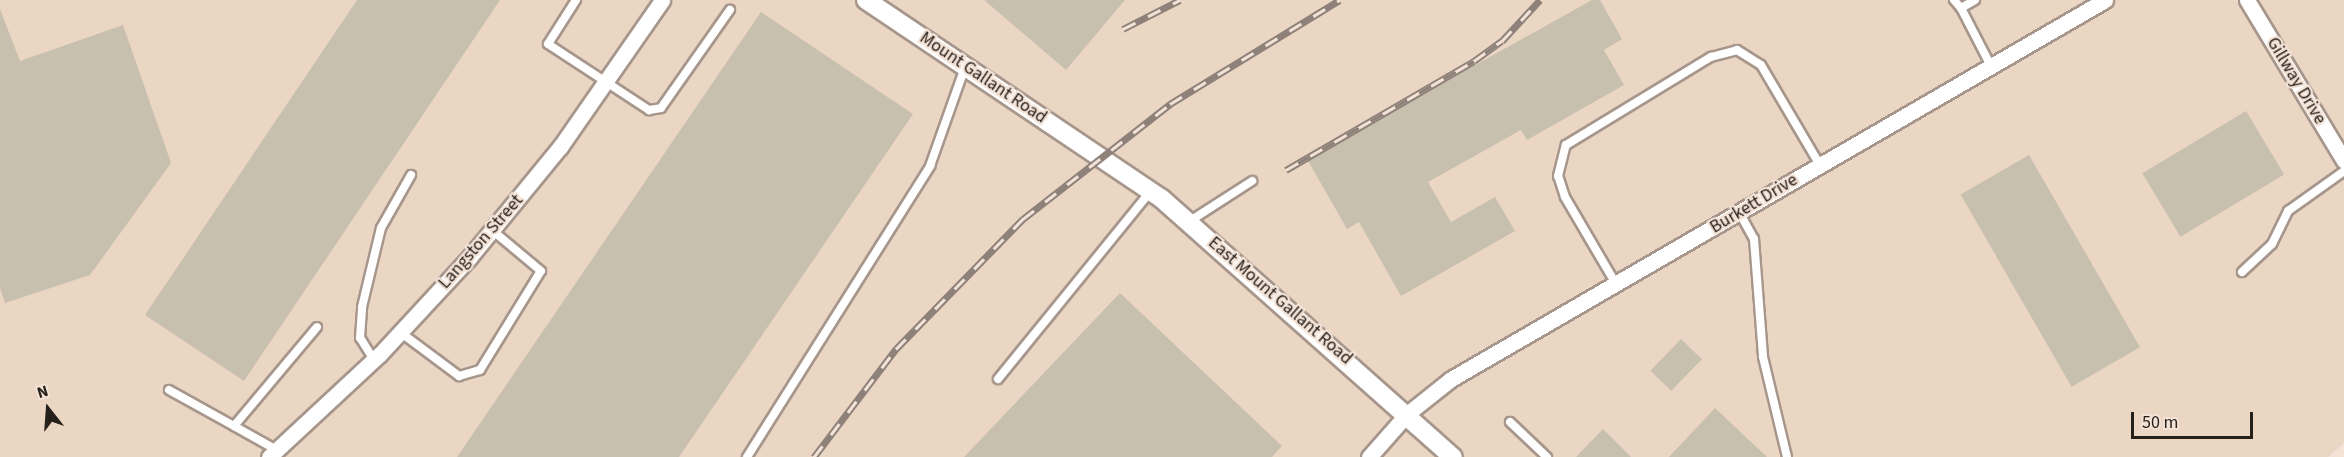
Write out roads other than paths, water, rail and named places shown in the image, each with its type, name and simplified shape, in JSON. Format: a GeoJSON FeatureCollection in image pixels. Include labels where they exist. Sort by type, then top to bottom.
{"type":"FeatureCollection","features":[{"type":"Feature","properties":{"kind":"street","name":"Langston Street"},"geometry":{"type":"LineString","coordinates":[[273,453],[374,360],[492,230],[604,85],[662,0]]}},
{"type":"Feature","properties":{"kind":"street","name":"Mount Gallant Road"},"geometry":{"type":"LineString","coordinates":[[866,0],[1099,156]]}},
{"type":"Feature","properties":{"kind":"street","name":"Burkett Drive"},"geometry":{"type":"LineString","coordinates":[[1369,457],[1407,414],[1451,379],[2105,0]]}},
{"type":"Feature","properties":{"kind":"street","name":"Gillway Drive"},"geometry":{"type":"LineString","coordinates":[[2247,0],[2344,161]]}},
{"type":"Feature","properties":{"kind":"street","name":"East Mount Gallant Road"},"geometry":{"type":"LineString","coordinates":[[1099,156],[1188,222],[1453,457]]}},
{"type":"Feature","properties":{"kind":"lane"},"geometry":{"type":"LineString","coordinates":[[576,0],[548,44],[604,85],[649,110],[661,108],[730,10]]}},
{"type":"Feature","properties":{"kind":"lane"},"geometry":{"type":"LineString","coordinates":[[1954,0],[1961,8],[1991,66]]}},
{"type":"Feature","properties":{"kind":"lane"},"geometry":{"type":"LineString","coordinates":[[1961,8],[1975,0]]}},
{"type":"Feature","properties":{"kind":"lane"},"geometry":{"type":"LineString","coordinates":[[1616,284],[1565,197],[1558,176],[1566,146],[1711,57],[1737,50],[1761,66],[1820,165]]}},
{"type":"Feature","properties":{"kind":"lane"},"geometry":{"type":"LineString","coordinates":[[747,457],[930,166],[966,67]]}},
{"type":"Feature","properties":{"kind":"lane"},"geometry":{"type":"LineString","coordinates":[[2242,272],[2272,244],[2288,211],[2344,171]]}},
{"type":"Feature","properties":{"kind":"lane"},"geometry":{"type":"LineString","coordinates":[[374,360],[360,338],[362,307],[385,219],[411,175]]}},
{"type":"Feature","properties":{"kind":"lane"},"geometry":{"type":"LineString","coordinates":[[1188,222],[1252,181]]}},
{"type":"Feature","properties":{"kind":"lane"},"geometry":{"type":"LineString","coordinates":[[998,379],[1150,192]]}},
{"type":"Feature","properties":{"kind":"lane"},"geometry":{"type":"LineString","coordinates":[[1739,212],[1754,238],[1763,357],[1787,457]]}},
{"type":"Feature","properties":{"kind":"lane"},"geometry":{"type":"LineString","coordinates":[[400,332],[459,376],[480,370],[541,271],[492,230]]}},
{"type":"Feature","properties":{"kind":"lane"},"geometry":{"type":"LineString","coordinates":[[234,426],[317,327]]}},
{"type":"Feature","properties":{"kind":"lane"},"geometry":{"type":"LineString","coordinates":[[170,390],[234,426],[273,453]]}},
{"type":"Feature","properties":{"kind":"lane"},"geometry":{"type":"LineString","coordinates":[[1510,422],[1547,457]]}},
{"type":"Feature","properties":{"kind":"railway"},"geometry":{"type":"LineString","coordinates":[[1123,29],[1180,0]]}},
{"type":"Feature","properties":{"kind":"railway"},"geometry":{"type":"LineString","coordinates":[[814,457],[896,349],[1023,219],[1170,104],[1340,0]]}},
{"type":"Feature","properties":{"kind":"railway"},"geometry":{"type":"LineString","coordinates":[[1286,170],[1474,61],[1502,41],[1540,0]]}}]}
